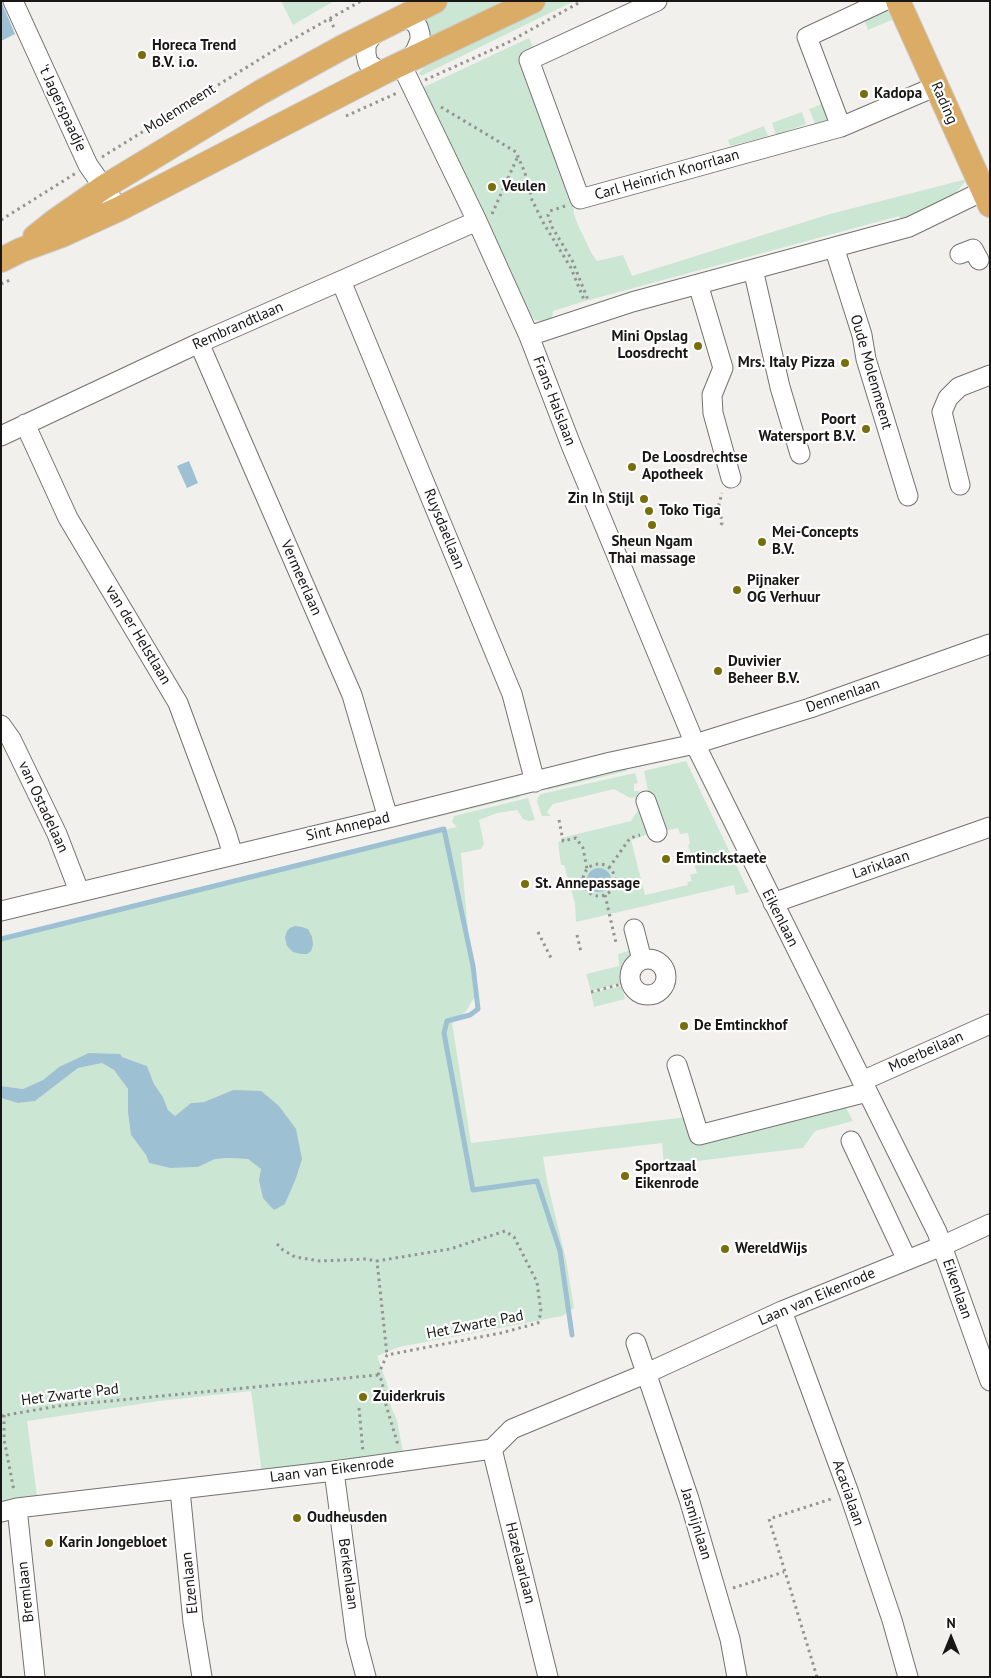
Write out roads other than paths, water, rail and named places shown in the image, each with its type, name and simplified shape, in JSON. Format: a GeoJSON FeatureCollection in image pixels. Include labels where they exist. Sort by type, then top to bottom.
{"type":"FeatureCollection","features":[{"type":"Feature","properties":{"kind":"main road","name":"Molenmeent"},"geometry":{"type":"LineString","coordinates":[[11,255],[55,221],[104,188],[261,92],[435,1]]}},
{"type":"Feature","properties":{"kind":"main road","name":"Molenmeent"},"geometry":{"type":"LineString","coordinates":[[11,255],[119,209],[398,66],[533,1]]}},
{"type":"Feature","properties":{"kind":"main road","name":"Rading"},"geometry":{"type":"LineString","coordinates":[[898,1],[986,198]]}},
{"type":"Feature","properties":{"kind":"street","name":"'t Jagerspaadje"},"geometry":{"type":"LineString","coordinates":[[13,1],[88,165],[119,209]]}},
{"type":"Feature","properties":{"kind":"street","name":"Carl Heinrich Knorrlaan"},"geometry":{"type":"LineString","coordinates":[[657,1],[529,60],[580,199],[841,127],[925,90]]}},
{"type":"Feature","properties":{"kind":"street"},"geometry":{"type":"LineString","coordinates":[[841,127],[807,37],[856,7],[884,1]]}},
{"type":"Feature","properties":{"kind":"street"},"geometry":{"type":"LineString","coordinates":[[374,32],[366,45],[368,63],[376,69],[398,66],[416,50],[420,40],[418,27],[412,21],[401,18]]}},
{"type":"Feature","properties":{"kind":"street","name":"Frans Halslaan"},"geometry":{"type":"LineString","coordinates":[[398,66],[411,87],[478,223],[529,336],[571,445],[695,744]]}},
{"type":"Feature","properties":{"kind":"street"},"geometry":{"type":"LineString","coordinates":[[529,336],[632,302],[909,227],[986,198]]}},
{"type":"Feature","properties":{"kind":"street","name":"Rembrandtlaan"},"geometry":{"type":"LineString","coordinates":[[1,436],[199,343],[341,280],[478,223]]}},
{"type":"Feature","properties":{"kind":"street","name":"Oude Molenmeent"},"geometry":{"type":"LineString","coordinates":[[834,247],[862,334],[866,359],[908,496]]}},
{"type":"Feature","properties":{"kind":"street"},"geometry":{"type":"LineString","coordinates":[[960,254],[973,249],[979,260]]}},
{"type":"Feature","properties":{"kind":"street"},"geometry":{"type":"LineString","coordinates":[[753,269],[780,387],[800,454]]}},
{"type":"Feature","properties":{"kind":"street","name":"Ruysdaellaan"},"geometry":{"type":"LineString","coordinates":[[341,280],[512,694],[535,782]]}},
{"type":"Feature","properties":{"kind":"street"},"geometry":{"type":"LineString","coordinates":[[698,284],[723,368],[712,395],[713,413],[732,478]]}},
{"type":"Feature","properties":{"kind":"street","name":"Vermeerlaan"},"geometry":{"type":"LineString","coordinates":[[199,343],[352,695],[388,818]]}},
{"type":"Feature","properties":{"kind":"street"},"geometry":{"type":"LineString","coordinates":[[960,485],[942,412],[948,398],[959,387],[990,375]]}},
{"type":"Feature","properties":{"kind":"street","name":"van der Helstlaan"},"geometry":{"type":"LineString","coordinates":[[25,424],[68,518],[178,703],[233,855]]}},
{"type":"Feature","properties":{"kind":"street","name":"Dennenlaan"},"geometry":{"type":"LineString","coordinates":[[695,744],[810,708],[990,644]]}},
{"type":"Feature","properties":{"kind":"street","name":"van Ostadelaan"},"geometry":{"type":"LineString","coordinates":[[1,725],[11,739],[56,834],[79,891]]}},
{"type":"Feature","properties":{"kind":"street","name":"Sint Annepad"},"geometry":{"type":"LineString","coordinates":[[1,911],[611,762],[695,744]]}},
{"type":"Feature","properties":{"kind":"street","name":"Eikenlaan"},"geometry":{"type":"LineString","coordinates":[[695,744],[942,1246],[990,1381]]}},
{"type":"Feature","properties":{"kind":"street"},"geometry":{"type":"LineString","coordinates":[[646,801],[656,831]]}},
{"type":"Feature","properties":{"kind":"street","name":"Larixlaan"},"geometry":{"type":"LineString","coordinates":[[773,903],[990,826]]}},
{"type":"Feature","properties":{"kind":"street"},"geometry":{"type":"LineString","coordinates":[[634,929],[642,960]]}},
{"type":"Feature","properties":{"kind":"street"},"geometry":{"type":"LineString","coordinates":[[642,960],[654,960],[663,968],[666,980],[656,994],[644,995],[634,989],[630,982],[630,973],[633,967],[642,960]]}},
{"type":"Feature","properties":{"kind":"street","name":"Moerbeilaan"},"geometry":{"type":"LineString","coordinates":[[864,1086],[990,1024]]}},
{"type":"Feature","properties":{"kind":"street"},"geometry":{"type":"LineString","coordinates":[[677,1065],[699,1134],[864,1086]]}},
{"type":"Feature","properties":{"kind":"street"},"geometry":{"type":"LineString","coordinates":[[851,1141],[907,1260]]}},
{"type":"Feature","properties":{"kind":"street","name":"Laan van Eikenrode"},"geometry":{"type":"LineString","coordinates":[[9,1510],[334,1471],[492,1449],[512,1429],[645,1374],[782,1310],[942,1246],[990,1224]]}},
{"type":"Feature","properties":{"kind":"street","name":"Acacialaan"},"geometry":{"type":"LineString","coordinates":[[782,1310],[892,1620],[908,1677]]}},
{"type":"Feature","properties":{"kind":"street"},"geometry":{"type":"LineString","coordinates":[[636,1343],[645,1374]]}},
{"type":"Feature","properties":{"kind":"street","name":"Jasmijnlaan"},"geometry":{"type":"LineString","coordinates":[[645,1374],[689,1499],[730,1639],[737,1677]]}},
{"type":"Feature","properties":{"kind":"street","name":"Hazelaarlaan"},"geometry":{"type":"LineString","coordinates":[[492,1449],[548,1677]]}},
{"type":"Feature","properties":{"kind":"street","name":"Berkenlaan"},"geometry":{"type":"LineString","coordinates":[[334,1471],[356,1639],[366,1677]]}},
{"type":"Feature","properties":{"kind":"street","name":"Elzenlaan"},"geometry":{"type":"LineString","coordinates":[[180,1490],[193,1622],[202,1677]]}},
{"type":"Feature","properties":{"kind":"street","name":"Bremlaan"},"geometry":{"type":"LineString","coordinates":[[9,1510],[35,1677]]}},
{"type":"Feature","properties":{"kind":"water"},"geometry":{"type":"Polygon","coordinates":[[[1,1],[15,34],[1,41],[1,1]]]}},
{"type":"Feature","properties":{"kind":"water"},"geometry":{"type":"Polygon","coordinates":[[[189,461],[198,483],[187,488],[177,466],[189,461]]]}},
{"type":"Feature","properties":{"kind":"water"},"geometry":{"type":"Polygon","coordinates":[[[599,868],[607,872],[611,880],[607,888],[599,892],[591,888],[587,880],[591,872],[599,868]]]}},
{"type":"Feature","properties":{"kind":"water"},"geometry":{"type":"Polygon","coordinates":[[[295,926],[308,929],[312,937],[313,945],[311,951],[307,954],[293,952],[287,946],[285,937],[287,931],[295,926]]]}},
{"type":"Feature","properties":{"kind":"water"},"geometry":{"type":"Polygon","coordinates":[[[89,1053],[120,1054],[122,1057],[147,1066],[168,1110],[175,1116],[191,1103],[204,1102],[233,1090],[261,1091],[279,1106],[296,1129],[302,1159],[285,1204],[274,1210],[263,1198],[259,1180],[261,1169],[248,1159],[215,1159],[198,1167],[170,1168],[149,1163],[146,1155],[131,1135],[128,1113],[128,1089],[114,1070],[102,1063],[78,1068],[35,1101],[18,1103],[1,1098],[1,1086],[23,1089],[43,1080],[59,1067],[89,1053]]]}},
{"type":"Feature","properties":{"kind":"waterway"},"geometry":{"type":"LineString","coordinates":[[1,939],[444,829],[473,966],[478,1009],[470,1015],[447,1021],[444,1033],[473,1190],[537,1181],[560,1251],[572,1335]]}},
{"type":"Feature","properties":{"kind":"place","name":"Horeca Trend B.V. i.o."},"geometry":{"type":"Point","coordinates":[142,55]}},
{"type":"Feature","properties":{"kind":"place","name":"Kadopa"},"geometry":{"type":"Point","coordinates":[864,94]}},
{"type":"Feature","properties":{"kind":"place","name":"Veulen"},"geometry":{"type":"Point","coordinates":[492,187]}},
{"type":"Feature","properties":{"kind":"place","name":"Mini Opslag Loosdrecht"},"geometry":{"type":"Point","coordinates":[698,346]}},
{"type":"Feature","properties":{"kind":"place","name":"Mrs. Italy Pizza"},"geometry":{"type":"Point","coordinates":[845,363]}},
{"type":"Feature","properties":{"kind":"place","name":"Poort Watersport B.V."},"geometry":{"type":"Point","coordinates":[866,429]}},
{"type":"Feature","properties":{"kind":"place","name":"De Loosdrechtse Apotheek"},"geometry":{"type":"Point","coordinates":[632,467]}},
{"type":"Feature","properties":{"kind":"place","name":"Zin In Stijl"},"geometry":{"type":"Point","coordinates":[644,499]}},
{"type":"Feature","properties":{"kind":"place","name":"Toko Tiga"},"geometry":{"type":"Point","coordinates":[649,511]}},
{"type":"Feature","properties":{"kind":"place","name":"Sheun Ngam Thai massage"},"geometry":{"type":"Point","coordinates":[652,525]}},
{"type":"Feature","properties":{"kind":"place","name":"Mei-Concepts B.V."},"geometry":{"type":"Point","coordinates":[762,542]}},
{"type":"Feature","properties":{"kind":"place","name":"Pijnaker OG Verhuur"},"geometry":{"type":"Point","coordinates":[737,590]}},
{"type":"Feature","properties":{"kind":"place","name":"Duvivier Beheer B.V."},"geometry":{"type":"Point","coordinates":[718,671]}},
{"type":"Feature","properties":{"kind":"place","name":"Emtinckstaete"},"geometry":{"type":"Point","coordinates":[666,859]}},
{"type":"Feature","properties":{"kind":"place","name":"St. Annepassage"},"geometry":{"type":"Point","coordinates":[525,884]}},
{"type":"Feature","properties":{"kind":"place","name":"De Emtinckhof"},"geometry":{"type":"Point","coordinates":[684,1026]}},
{"type":"Feature","properties":{"kind":"place","name":"Sportzaal Eikenrode"},"geometry":{"type":"Point","coordinates":[625,1176]}},
{"type":"Feature","properties":{"kind":"place","name":"WereldWijs"},"geometry":{"type":"Point","coordinates":[725,1249]}},
{"type":"Feature","properties":{"kind":"place","name":"Zuiderkruis"},"geometry":{"type":"Point","coordinates":[363,1397]}},
{"type":"Feature","properties":{"kind":"place","name":"Oudheusden"},"geometry":{"type":"Point","coordinates":[297,1518]}},
{"type":"Feature","properties":{"kind":"place","name":"Karin Jongebloet"},"geometry":{"type":"Point","coordinates":[49,1543]}}]}
